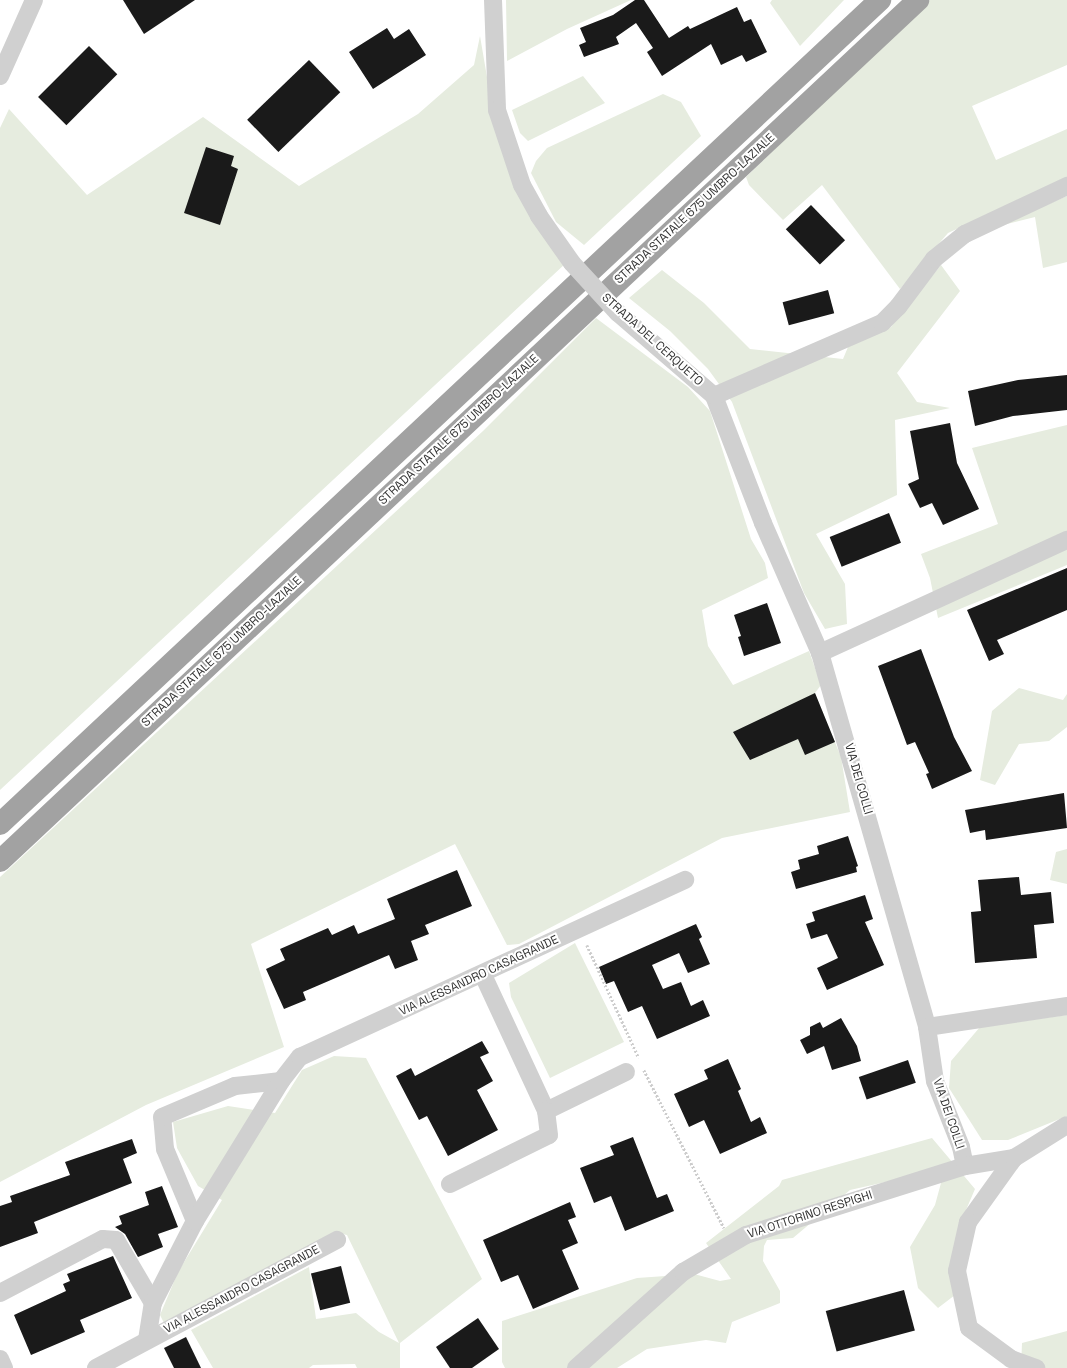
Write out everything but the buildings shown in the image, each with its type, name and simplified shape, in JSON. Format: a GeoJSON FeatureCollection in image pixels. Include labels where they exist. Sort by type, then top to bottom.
{"type":"FeatureCollection","features":[{"type":"Feature","properties":{"kind":"highway","name":"STRADA STATALE 675 UMBRO-LAZIALE"},"geometry":{"type":"LineString","coordinates":[[0,824],[880,0]]}},
{"type":"Feature","properties":{"kind":"highway","name":"STRADA STATALE 675 UMBRO-LAZIALE"},"geometry":{"type":"LineString","coordinates":[[0,861],[918,0]]}},
{"type":"Feature","properties":{"kind":"street"},"geometry":{"type":"LineString","coordinates":[[0,76],[34,0]]}},
{"type":"Feature","properties":{"kind":"street","name":"STRADA DEL CERQUETO"},"geometry":{"type":"LineString","coordinates":[[494,2],[497,110],[522,185],[539,216],[572,263],[618,313],[714,396],[763,522],[820,653]]}},
{"type":"Feature","properties":{"kind":"street"},"geometry":{"type":"LineString","coordinates":[[714,396],[882,323],[898,308],[934,260],[965,234],[1067,186]]}},
{"type":"Feature","properties":{"kind":"street"},"geometry":{"type":"LineString","coordinates":[[820,653],[1067,540]]}},
{"type":"Feature","properties":{"kind":"street","name":"VIA DEI COLLI"},"geometry":{"type":"LineString","coordinates":[[820,653],[927,1027],[935,1081],[961,1147],[965,1166]]}},
{"type":"Feature","properties":{"kind":"street","name":"VIA ALESSANDRO CASAGRANDE"},"geometry":{"type":"LineString","coordinates":[[146,1340],[153,1303],[195,1221],[281,1081],[300,1057],[483,975],[685,880]]}},
{"type":"Feature","properties":{"kind":"street"},"geometry":{"type":"LineString","coordinates":[[450,1184],[549,1135],[546,1112],[483,975]]}},
{"type":"Feature","properties":{"kind":"street"},"geometry":{"type":"LineString","coordinates":[[927,1027],[1067,1006]]}},
{"type":"Feature","properties":{"kind":"street"},"geometry":{"type":"LineString","coordinates":[[546,1112],[634,1070]]}},
{"type":"Feature","properties":{"kind":"street"},"geometry":{"type":"LineString","coordinates":[[195,1221],[165,1149],[162,1117],[235,1086],[281,1081]]}},
{"type":"Feature","properties":{"kind":"street"},"geometry":{"type":"LineString","coordinates":[[1036,1368],[1011,1359],[969,1328],[957,1271],[968,1222],[1014,1158],[1067,1125]]}},
{"type":"Feature","properties":{"kind":"street","name":"VIA OTTORINO RESPIGHI"},"geometry":{"type":"LineString","coordinates":[[576,1368],[682,1272],[746,1235],[965,1166],[1014,1158]]}},
{"type":"Feature","properties":{"kind":"street"},"geometry":{"type":"LineString","coordinates":[[0,1293],[103,1239],[116,1240],[153,1303]]}},
{"type":"Feature","properties":{"kind":"street","name":"VIA ALESSANDRO CASAGRANDE"},"geometry":{"type":"LineString","coordinates":[[96,1368],[146,1340],[337,1240]]}},
{"type":"Feature","properties":{"kind":"street"},"geometry":{"type":"LineString","coordinates":[[0,1359],[4,1368]]}},
{"type":"Feature","properties":{"kind":"path"},"geometry":{"type":"LineString","coordinates":[[580,930],[640,1061]]}},
{"type":"Feature","properties":{"kind":"path"},"geometry":{"type":"LineString","coordinates":[[634,1070],[732,1243]]}},
{"type":"Feature","properties":{"kind":"shaded area"},"geometry":{"type":"Polygon","coordinates":[[[506,0],[631,0],[567,29],[507,61],[506,0]]]}},
{"type":"Feature","properties":{"kind":"shaded area"},"geometry":{"type":"Polygon","coordinates":[[[772,0],[844,0],[800,46],[770,3],[772,0]]]}},
{"type":"Feature","properties":{"kind":"shaded area"},"geometry":{"type":"Polygon","coordinates":[[[930,0],[1067,0],[1067,65],[972,106],[996,160],[1067,129],[1067,178],[948,233],[900,289],[822,185],[783,220],[749,185],[746,177],[930,0]]]}},
{"type":"Feature","properties":{"kind":"shaded area"},"geometry":{"type":"Polygon","coordinates":[[[480,36],[495,124],[566,263],[0,790],[0,128],[9,109],[87,195],[203,117],[299,186],[418,114],[474,65],[480,36]]]}},
{"type":"Feature","properties":{"kind":"shaded area"},"geometry":{"type":"Polygon","coordinates":[[[583,76],[605,103],[528,141],[520,133],[512,110],[583,76]]]}},
{"type":"Feature","properties":{"kind":"shaded area"},"geometry":{"type":"Polygon","coordinates":[[[663,94],[681,102],[701,136],[584,245],[556,222],[531,173],[536,161],[547,148],[663,94]]]}},
{"type":"Feature","properties":{"kind":"shaded area"},"geometry":{"type":"Polygon","coordinates":[[[1067,196],[1067,262],[1043,268],[1035,217],[995,227],[1067,196]]]}},
{"type":"Feature","properties":{"kind":"shaded area"},"geometry":{"type":"Polygon","coordinates":[[[941,265],[960,291],[897,373],[917,402],[950,408],[895,420],[897,495],[816,534],[845,584],[847,624],[825,629],[804,593],[732,402],[708,369],[670,331],[629,298],[662,270],[704,303],[750,349],[843,359],[848,347],[891,327],[941,265]]]}},
{"type":"Feature","properties":{"kind":"shaded area"},"geometry":{"type":"Polygon","coordinates":[[[596,318],[688,387],[710,411],[751,539],[765,563],[768,578],[702,610],[708,646],[733,685],[809,651],[821,685],[815,693],[841,757],[850,812],[722,838],[519,944],[507,945],[455,844],[251,944],[284,1047],[146,1105],[0,1182],[0,877],[483,431],[596,318]]]}},
{"type":"Feature","properties":{"kind":"shaded area"},"geometry":{"type":"Polygon","coordinates":[[[1067,425],[1067,565],[938,618],[930,578],[921,554],[998,524],[972,448],[1067,425]]]}},
{"type":"Feature","properties":{"kind":"shaded area"},"geometry":{"type":"Polygon","coordinates":[[[1019,688],[1063,700],[1067,694],[1067,727],[1049,741],[1019,744],[995,785],[980,780],[992,711],[1019,688]]]}},
{"type":"Feature","properties":{"kind":"shaded area"},"geometry":{"type":"Polygon","coordinates":[[[1067,849],[1067,884],[1050,880],[1056,852],[1067,849]]]}},
{"type":"Feature","properties":{"kind":"shaded area"},"geometry":{"type":"Polygon","coordinates":[[[575,943],[624,1042],[550,1078],[511,997],[509,983],[575,943]]]}},
{"type":"Feature","properties":{"kind":"shaded area"},"geometry":{"type":"Polygon","coordinates":[[[1067,1015],[1067,1116],[1008,1140],[982,1140],[949,1088],[951,1061],[980,1027],[1067,1015]]]}},
{"type":"Feature","properties":{"kind":"shaded area"},"geometry":{"type":"Polygon","coordinates":[[[334,1056],[366,1058],[482,1279],[400,1343],[400,1368],[357,1368],[355,1364],[313,1365],[309,1368],[213,1368],[191,1330],[309,1267],[316,1319],[356,1313],[379,1332],[399,1343],[347,1235],[334,1232],[164,1323],[160,1315],[178,1272],[222,1200],[198,1186],[177,1148],[173,1122],[228,1106],[275,1113],[302,1070],[334,1056]]]}},
{"type":"Feature","properties":{"kind":"shaded area"},"geometry":{"type":"Polygon","coordinates":[[[932,1138],[975,1189],[957,1231],[955,1295],[938,1308],[918,1288],[910,1247],[935,1205],[941,1183],[908,1177],[850,1190],[793,1238],[767,1240],[764,1246],[763,1261],[780,1291],[780,1303],[732,1322],[726,1343],[706,1340],[647,1349],[617,1368],[505,1368],[502,1362],[502,1321],[637,1278],[694,1274],[720,1281],[731,1279],[706,1243],[779,1186],[782,1180],[932,1138]]]}},
{"type":"Feature","properties":{"kind":"shaded area"},"geometry":{"type":"Polygon","coordinates":[[[1067,1331],[1067,1368],[1021,1368],[1022,1343],[1067,1331]]]}}]}
